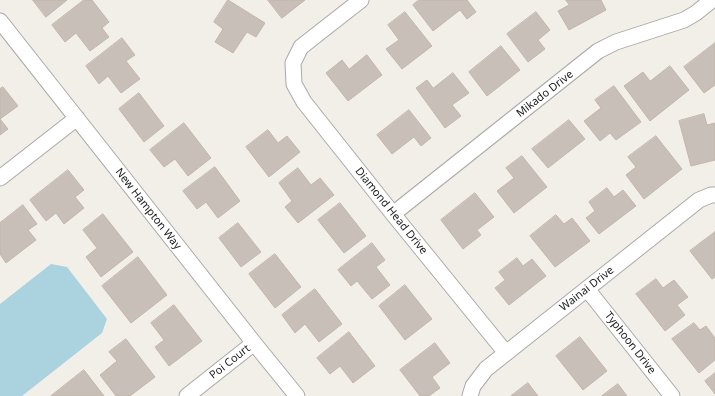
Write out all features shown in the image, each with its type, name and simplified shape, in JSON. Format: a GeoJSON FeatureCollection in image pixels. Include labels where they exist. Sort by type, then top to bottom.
{"type":"FeatureCollection","features":[{"type":"Feature","properties":{"kind":"street","name":"Diamond Head Drive"},"geometry":{"type":"LineString","coordinates":[[361,0],[302,47],[293,63],[292,74],[294,84],[304,102],[392,214],[506,353]]}},
{"type":"Feature","properties":{"kind":"street","name":"Mikado Drive"},"geometry":{"type":"LineString","coordinates":[[392,214],[598,51],[616,42],[684,20],[696,13],[712,0]]}},
{"type":"Feature","properties":{"kind":"street","name":"New Hampton Way"},"geometry":{"type":"LineString","coordinates":[[0,21],[297,396]]}},
{"type":"Feature","properties":{"kind":"street"},"geometry":{"type":"LineString","coordinates":[[0,178],[77,118]]}},
{"type":"Feature","properties":{"kind":"street","name":"Wainai Drive"},"geometry":{"type":"LineString","coordinates":[[470,396],[473,386],[486,369],[699,200],[715,195]]}},
{"type":"Feature","properties":{"kind":"street","name":"Typhoon Drive"},"geometry":{"type":"LineString","coordinates":[[588,289],[672,396]]}},
{"type":"Feature","properties":{"kind":"street","name":"Poi Court"},"geometry":{"type":"LineString","coordinates":[[187,396],[254,343]]}},
{"type":"Feature","properties":{"kind":"water"},"geometry":{"type":"Polygon","coordinates":[[[51,264],[67,267],[107,319],[102,333],[22,396],[0,396],[0,304],[51,264]]]}},
{"type":"Feature","properties":{"kind":"building"},"geometry":{"type":"Polygon","coordinates":[[[33,0],[67,0],[46,17],[33,0]]]}},
{"type":"Feature","properties":{"kind":"building"},"geometry":{"type":"Polygon","coordinates":[[[84,0],[92,0],[109,22],[102,28],[109,37],[90,51],[76,33],[65,42],[52,25],[84,0]]]}},
{"type":"Feature","properties":{"kind":"building"},"geometry":{"type":"Polygon","coordinates":[[[228,0],[265,23],[256,37],[247,32],[233,53],[215,42],[223,29],[214,22],[228,0]]]}},
{"type":"Feature","properties":{"kind":"building"},"geometry":{"type":"Polygon","coordinates":[[[268,0],[305,0],[282,18],[268,0]]]}},
{"type":"Feature","properties":{"kind":"building"},"geometry":{"type":"Polygon","coordinates":[[[419,0],[467,0],[476,12],[467,19],[460,10],[433,31],[413,5],[419,0]]]}},
{"type":"Feature","properties":{"kind":"building"},"geometry":{"type":"Polygon","coordinates":[[[566,0],[601,0],[606,10],[569,30],[558,11],[569,5],[566,0]]]}},
{"type":"Feature","properties":{"kind":"building"},"geometry":{"type":"Polygon","coordinates":[[[405,12],[432,46],[402,69],[386,49],[399,40],[388,25],[405,12]]]}},
{"type":"Feature","properties":{"kind":"building"},"geometry":{"type":"Polygon","coordinates":[[[536,12],[550,30],[538,40],[545,49],[528,62],[507,34],[536,12]]]}},
{"type":"Feature","properties":{"kind":"building"},"geometry":{"type":"Polygon","coordinates":[[[122,38],[135,55],[126,61],[140,79],[121,93],[108,76],[99,84],[86,66],[122,38]]]}},
{"type":"Feature","properties":{"kind":"building"},"geometry":{"type":"Polygon","coordinates":[[[715,43],[715,85],[704,93],[684,67],[715,43]]]}},
{"type":"Feature","properties":{"kind":"building"},"geometry":{"type":"Polygon","coordinates":[[[501,46],[520,70],[487,96],[469,72],[501,46]]]}},
{"type":"Feature","properties":{"kind":"building"},"geometry":{"type":"Polygon","coordinates":[[[367,55],[382,75],[348,101],[326,73],[342,60],[349,69],[367,55]]]}},
{"type":"Feature","properties":{"kind":"building"},"geometry":{"type":"Polygon","coordinates":[[[670,66],[689,90],[650,121],[624,86],[643,72],[650,81],[670,66]]]}},
{"type":"Feature","properties":{"kind":"building"},"geometry":{"type":"Polygon","coordinates":[[[453,73],[469,93],[452,105],[461,116],[445,128],[416,88],[427,80],[433,88],[453,73]]]}},
{"type":"Feature","properties":{"kind":"building"},"geometry":{"type":"Polygon","coordinates":[[[614,86],[641,122],[616,140],[610,133],[600,141],[584,121],[601,108],[595,100],[614,86]]]}},
{"type":"Feature","properties":{"kind":"building"},"geometry":{"type":"Polygon","coordinates":[[[3,87],[18,106],[0,119],[0,89],[3,87]]]}},
{"type":"Feature","properties":{"kind":"building"},"geometry":{"type":"Polygon","coordinates":[[[139,93],[164,126],[144,142],[119,109],[139,93]]]}},
{"type":"Feature","properties":{"kind":"building"},"geometry":{"type":"Polygon","coordinates":[[[409,110],[431,138],[421,146],[414,137],[392,154],[377,135],[409,110]]]}},
{"type":"Feature","properties":{"kind":"building"},"geometry":{"type":"Polygon","coordinates":[[[704,114],[707,125],[715,123],[715,160],[691,166],[679,121],[704,114]]]}},
{"type":"Feature","properties":{"kind":"building"},"geometry":{"type":"Polygon","coordinates":[[[0,119],[8,129],[0,135],[0,119]]]}},
{"type":"Feature","properties":{"kind":"building"},"geometry":{"type":"Polygon","coordinates":[[[569,120],[585,139],[548,168],[532,149],[569,120]]]}},
{"type":"Feature","properties":{"kind":"building"},"geometry":{"type":"Polygon","coordinates":[[[184,123],[211,158],[188,176],[175,159],[164,167],[150,150],[184,123]]]}},
{"type":"Feature","properties":{"kind":"building"},"geometry":{"type":"Polygon","coordinates":[[[268,130],[278,143],[287,136],[300,152],[269,177],[246,147],[268,130]]]}},
{"type":"Feature","properties":{"kind":"building"},"geometry":{"type":"Polygon","coordinates":[[[656,136],[682,169],[644,199],[626,175],[636,167],[628,157],[656,136]]]}},
{"type":"Feature","properties":{"kind":"building"},"geometry":{"type":"Polygon","coordinates":[[[522,156],[547,187],[514,213],[497,191],[514,178],[506,168],[522,156]]]}},
{"type":"Feature","properties":{"kind":"building"},"geometry":{"type":"Polygon","coordinates":[[[215,167],[240,201],[218,218],[206,202],[197,209],[183,191],[215,167]]]}},
{"type":"Feature","properties":{"kind":"building"},"geometry":{"type":"Polygon","coordinates":[[[298,168],[311,185],[320,178],[334,195],[298,223],[285,207],[292,201],[279,183],[298,168]]]}},
{"type":"Feature","properties":{"kind":"building"},"geometry":{"type":"Polygon","coordinates":[[[68,170],[84,190],[75,197],[84,208],[64,224],[56,213],[46,221],[30,200],[68,170]]]}},
{"type":"Feature","properties":{"kind":"building"},"geometry":{"type":"Polygon","coordinates":[[[607,188],[614,197],[623,190],[636,206],[599,234],[586,218],[595,211],[589,202],[607,188]]]}},
{"type":"Feature","properties":{"kind":"building"},"geometry":{"type":"Polygon","coordinates":[[[475,193],[494,217],[477,230],[481,235],[463,249],[441,220],[475,193]]]}},
{"type":"Feature","properties":{"kind":"building"},"geometry":{"type":"Polygon","coordinates":[[[340,203],[366,236],[344,253],[318,220],[340,203]]]}},
{"type":"Feature","properties":{"kind":"building"},"geometry":{"type":"Polygon","coordinates":[[[23,205],[37,224],[28,230],[36,240],[6,263],[0,254],[0,223],[23,205]]]}},
{"type":"Feature","properties":{"kind":"building"},"geometry":{"type":"Polygon","coordinates":[[[103,214],[133,252],[101,277],[86,257],[97,248],[83,230],[103,214]]]}},
{"type":"Feature","properties":{"kind":"building"},"geometry":{"type":"Polygon","coordinates":[[[556,215],[564,224],[572,218],[590,241],[555,267],[530,236],[556,215]]]}},
{"type":"Feature","properties":{"kind":"building"},"geometry":{"type":"Polygon","coordinates":[[[238,223],[261,252],[241,267],[219,238],[238,223]]]}},
{"type":"Feature","properties":{"kind":"building"},"geometry":{"type":"Polygon","coordinates":[[[715,232],[715,277],[712,279],[690,251],[715,232]]]}},
{"type":"Feature","properties":{"kind":"building"},"geometry":{"type":"Polygon","coordinates":[[[372,243],[385,260],[376,267],[390,285],[372,299],[357,281],[351,286],[338,270],[372,243]]]}},
{"type":"Feature","properties":{"kind":"building"},"geometry":{"type":"Polygon","coordinates":[[[275,254],[301,287],[275,308],[249,274],[275,254]]]}},
{"type":"Feature","properties":{"kind":"building"},"geometry":{"type":"Polygon","coordinates":[[[138,257],[167,295],[131,323],[102,286],[138,257]]]}},
{"type":"Feature","properties":{"kind":"building"},"geometry":{"type":"Polygon","coordinates":[[[517,258],[523,266],[532,259],[546,276],[509,305],[495,288],[505,280],[499,272],[517,258]]]}},
{"type":"Feature","properties":{"kind":"building"},"geometry":{"type":"Polygon","coordinates":[[[656,279],[663,288],[674,280],[688,297],[677,305],[685,315],[665,331],[636,294],[656,279]]]}},
{"type":"Feature","properties":{"kind":"building"},"geometry":{"type":"Polygon","coordinates":[[[405,285],[432,319],[405,340],[379,306],[405,285]]]}},
{"type":"Feature","properties":{"kind":"building"},"geometry":{"type":"Polygon","coordinates":[[[315,289],[342,324],[319,342],[305,324],[295,333],[282,315],[315,289]]]}},
{"type":"Feature","properties":{"kind":"building"},"geometry":{"type":"Polygon","coordinates":[[[174,305],[202,341],[169,366],[155,347],[164,340],[151,323],[174,305]]]}},
{"type":"Feature","properties":{"kind":"building"},"geometry":{"type":"Polygon","coordinates":[[[694,323],[700,330],[706,326],[715,338],[715,360],[699,373],[672,339],[694,323]]]}},
{"type":"Feature","properties":{"kind":"building"},"geometry":{"type":"Polygon","coordinates":[[[349,332],[375,366],[353,383],[340,366],[330,374],[317,358],[349,332]]]}},
{"type":"Feature","properties":{"kind":"building"},"geometry":{"type":"Polygon","coordinates":[[[580,337],[607,371],[583,390],[556,356],[580,337]]]}},
{"type":"Feature","properties":{"kind":"building"},"geometry":{"type":"Polygon","coordinates":[[[126,339],[155,377],[130,396],[116,396],[100,375],[117,361],[109,352],[126,339]]]}},
{"type":"Feature","properties":{"kind":"building"},"geometry":{"type":"Polygon","coordinates":[[[435,343],[450,363],[432,377],[440,388],[429,396],[420,396],[400,370],[435,343]]]}},
{"type":"Feature","properties":{"kind":"building"},"geometry":{"type":"Polygon","coordinates":[[[84,370],[104,396],[51,396],[84,370]]]}},
{"type":"Feature","properties":{"kind":"building"},"geometry":{"type":"Polygon","coordinates":[[[715,373],[715,394],[705,381],[715,373]]]}},
{"type":"Feature","properties":{"kind":"building"},"geometry":{"type":"Polygon","coordinates":[[[528,383],[538,396],[511,396],[528,383]]]}},
{"type":"Feature","properties":{"kind":"building"},"geometry":{"type":"Polygon","coordinates":[[[618,384],[627,396],[602,396],[618,384]]]}}]}
